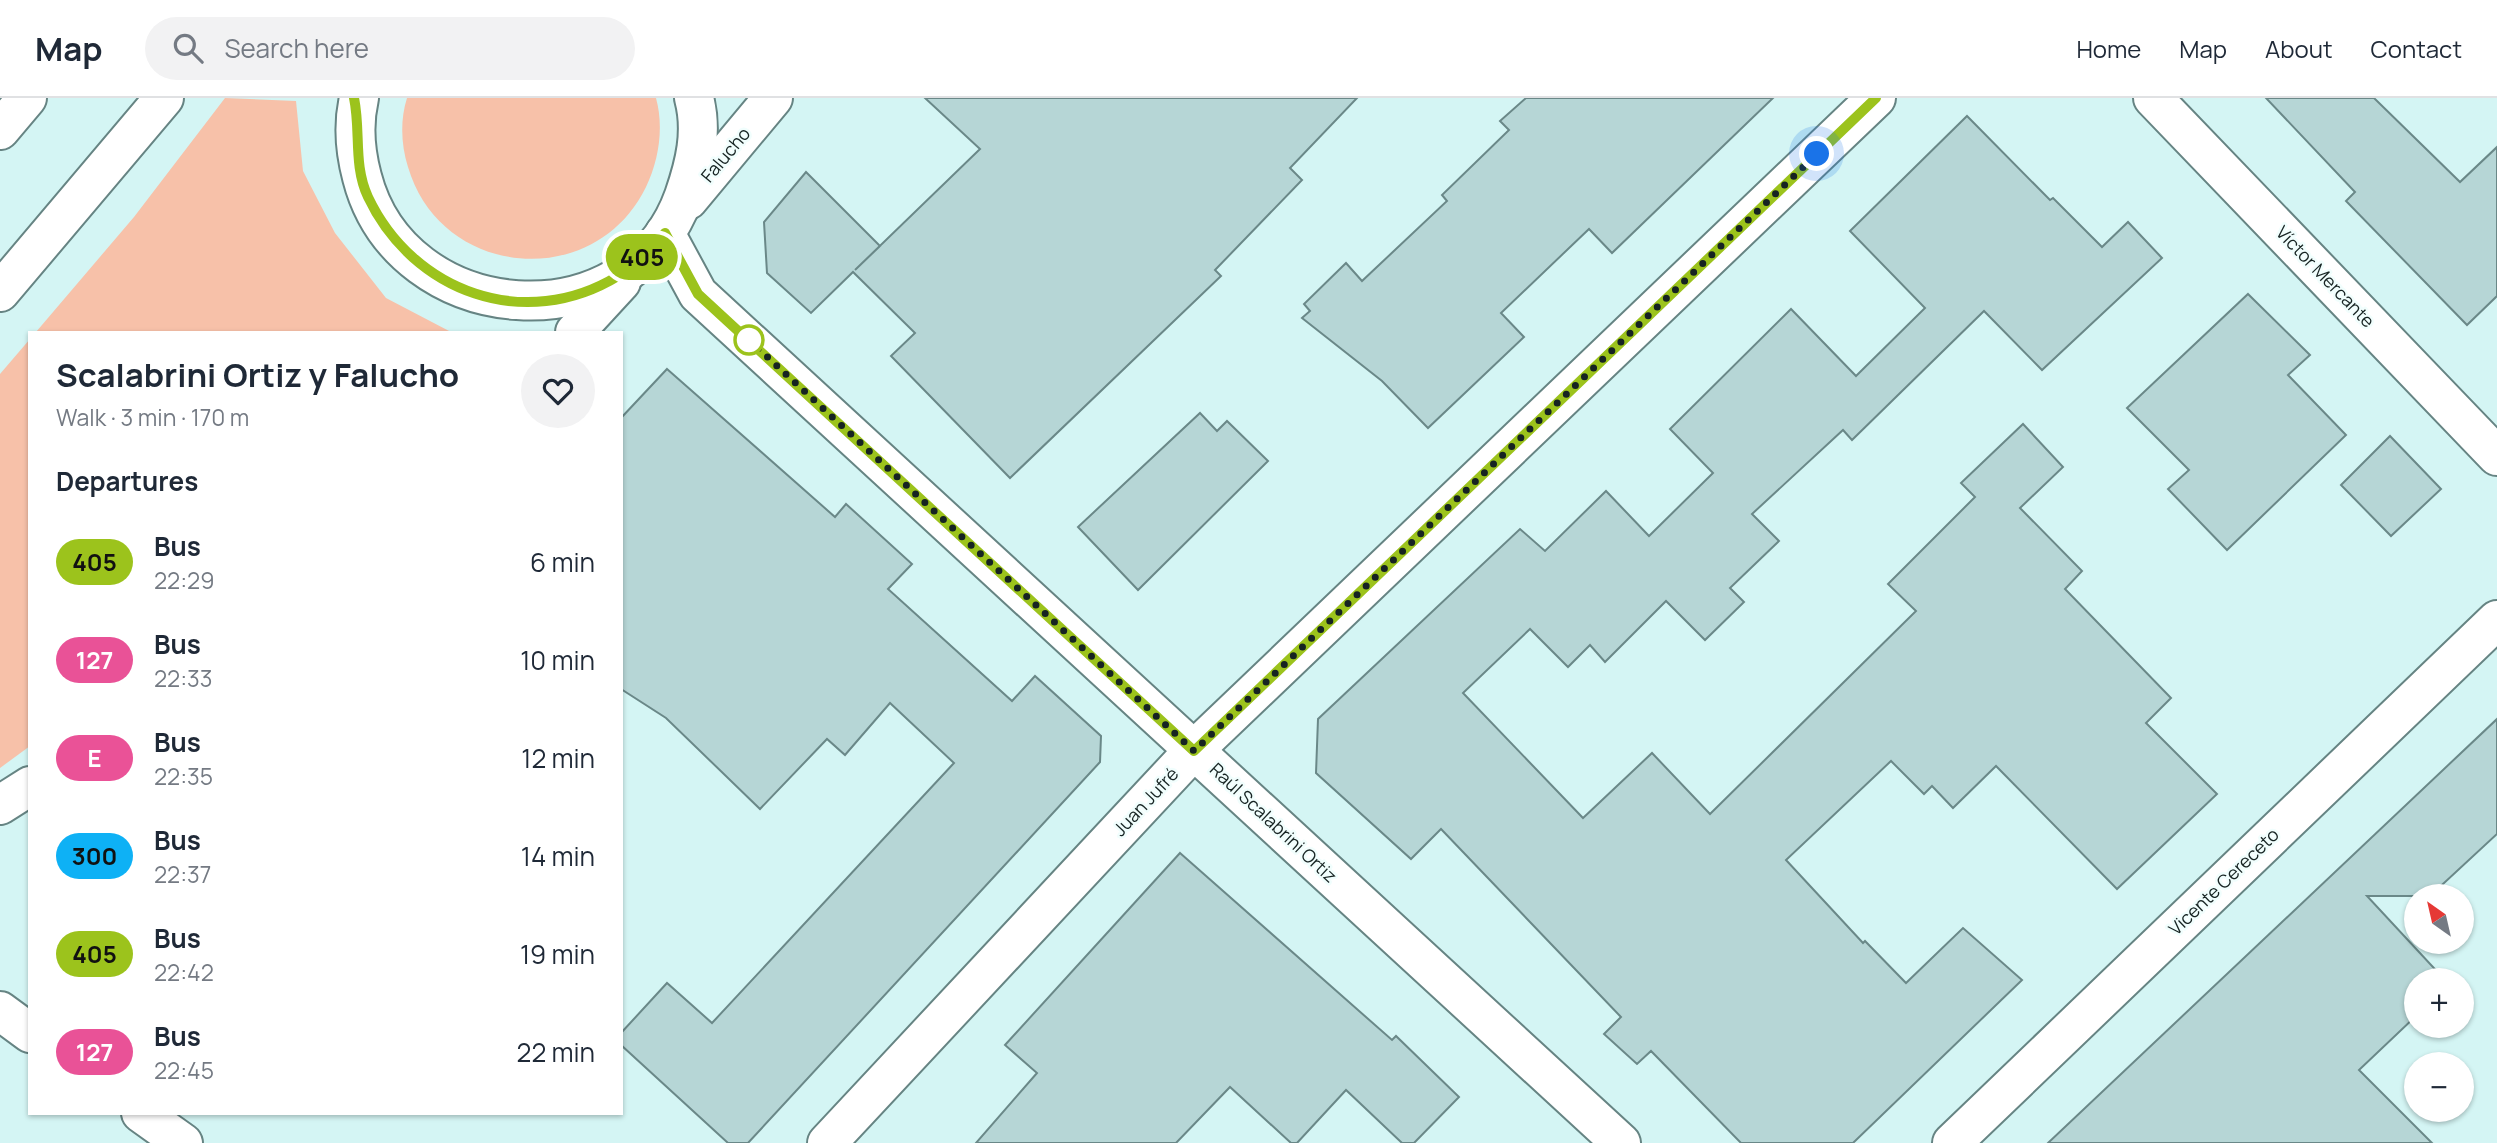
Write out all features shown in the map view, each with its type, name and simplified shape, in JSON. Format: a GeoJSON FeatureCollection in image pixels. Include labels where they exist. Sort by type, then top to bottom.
{"type":"FeatureCollection","features":[{"type":"Feature","properties":{"kind":"main road"},"geometry":{"type":"LineString","coordinates":[[0,130],[27,98]]}},
{"type":"Feature","properties":{"kind":"main road"},"geometry":{"type":"LineString","coordinates":[[0,292],[164,98]]}},
{"type":"Feature","properties":{"kind":"main road"},"geometry":{"type":"LineString","coordinates":[[357,102],[356,152],[366,194],[387,231],[416,263],[452,286],[493,299],[536,303],[578,295],[617,276],[662,234],[696,164],[698,114],[694,98]]}},
{"type":"Feature","properties":{"kind":"main road","name":"Falucho"},"geometry":{"type":"LineString","coordinates":[[576,331],[662,234],[773,98]]}},
{"type":"Feature","properties":{"kind":"main road","name":"Juan Jufré"},"geometry":{"type":"LineString","coordinates":[[827,1143],[1194,751],[1876,98]]}},
{"type":"Feature","properties":{"kind":"main road","name":"Víctor Mercante"},"geometry":{"type":"LineString","coordinates":[[2153,98],[2497,456]]}},
{"type":"Feature","properties":{"kind":"main road","name":"Raúl Scalabrini Ortiz"},"geometry":{"type":"LineString","coordinates":[[662,234],[698,294],[1621,1143]]}},
{"type":"Feature","properties":{"kind":"main road","name":"Vicente Cereceto"},"geometry":{"type":"LineString","coordinates":[[1952,1143],[2497,620]]}},
{"type":"Feature","properties":{"kind":"main road"},"geometry":{"type":"LineString","coordinates":[[0,805],[28,787]]}},
{"type":"Feature","properties":{"kind":"main road"},"geometry":{"type":"LineString","coordinates":[[0,826],[28,804]]}},
{"type":"Feature","properties":{"kind":"main road"},"geometry":{"type":"LineString","coordinates":[[0,1012],[28,1032]]}},
{"type":"Feature","properties":{"kind":"main road"},"geometry":{"type":"LineString","coordinates":[[144,1115],[183,1143]]}},
{"type":"Feature","properties":{"kind":"shaded area"},"geometry":{"type":"Polygon","coordinates":[[[225,98],[296,101],[303,171],[335,233],[386,298],[449,331],[37,331],[134,217],[225,98]]]}},
{"type":"Feature","properties":{"kind":"shaded area"},"geometry":{"type":"Polygon","coordinates":[[[407,98],[656,98],[660,120],[657,155],[646,187],[622,221],[592,244],[557,256],[520,258],[484,250],[452,232],[426,204],[408,167],[404,150],[402,124],[407,98]]]}},
{"type":"Feature","properties":{"kind":"shaded area"},"geometry":{"type":"Polygon","coordinates":[[[28,341],[28,747],[0,768],[0,374],[28,341]]]}},
{"type":"Feature","properties":{"kind":"building"},"geometry":{"type":"Polygon","coordinates":[[[925,98],[1357,98],[1290,168],[1302,180],[1215,270],[1221,276],[1010,478],[891,356],[915,333],[853,272],[811,313],[767,273],[764,222],[806,172],[880,246],[980,149],[925,98]]]}},
{"type":"Feature","properties":{"kind":"building"},"geometry":{"type":"Polygon","coordinates":[[[1526,98],[1773,98],[1612,253],[1589,229],[1501,313],[1524,337],[1428,428],[1382,381],[1302,318],[1310,311],[1304,304],[1346,263],[1362,281],[1447,201],[1442,195],[1509,130],[1500,121],[1526,98]]]}},
{"type":"Feature","properties":{"kind":"building"},"geometry":{"type":"Polygon","coordinates":[[[2266,98],[2374,98],[2460,182],[2497,147],[2497,296],[2467,325],[2346,201],[2355,192],[2266,98]]]}},
{"type":"Feature","properties":{"kind":"building"},"geometry":{"type":"Polygon","coordinates":[[[1967,116],[2050,200],[2053,198],[2102,247],[2128,222],[2162,258],[2042,370],[1984,311],[1852,440],[1843,430],[1752,514],[1779,541],[1730,588],[1744,602],[1705,640],[1666,601],[1605,662],[1590,645],[1568,667],[1530,629],[1463,693],[1583,818],[1652,753],[1710,814],[1916,611],[1888,584],[1975,497],[1961,483],[2023,424],[2063,467],[2020,508],[2082,571],[2065,589],[2171,698],[2146,723],[2217,794],[2117,889],[1996,766],[1953,808],[1932,786],[1924,794],[1891,761],[1786,860],[1863,943],[1865,941],[1906,983],[1963,928],[2022,980],[1853,1143],[1741,1143],[1651,1051],[1637,1064],[1604,1034],[1621,1017],[1441,829],[1411,859],[1316,773],[1318,719],[1520,529],[1545,551],[1606,491],[1649,536],[1713,473],[1670,429],[1791,309],[1856,376],[1925,308],[1850,231],[1967,116]]]}},
{"type":"Feature","properties":{"kind":"building"},"geometry":{"type":"Polygon","coordinates":[[[2248,294],[2310,355],[2288,375],[2346,435],[2227,550],[2168,489],[2189,470],[2127,408],[2248,294]]]}},
{"type":"Feature","properties":{"kind":"building"},"geometry":{"type":"Polygon","coordinates":[[[667,369],[835,517],[846,504],[912,564],[888,589],[1012,701],[1035,676],[1101,736],[1100,762],[748,1143],[728,1143],[623,1047],[623,1031],[667,983],[712,1023],[954,763],[890,703],[845,755],[827,739],[760,809],[666,718],[623,690],[623,416],[667,369]]]}},
{"type":"Feature","properties":{"kind":"building"},"geometry":{"type":"Polygon","coordinates":[[[1200,413],[1217,431],[1227,421],[1268,461],[1138,590],[1078,527],[1200,413]]]}},
{"type":"Feature","properties":{"kind":"building"},"geometry":{"type":"Polygon","coordinates":[[[2390,436],[2441,489],[2391,536],[2341,485],[2390,436]]]}},
{"type":"Feature","properties":{"kind":"building"},"geometry":{"type":"Polygon","coordinates":[[[2497,719],[2497,834],[2443,884],[2404,884],[2404,896],[2367,896],[2404,936],[2404,954],[2421,954],[2434,968],[2404,968],[2404,1027],[2359,1070],[2404,1115],[2404,1122],[2411,1122],[2432,1143],[2048,1143],[2497,719]]]}},
{"type":"Feature","properties":{"kind":"building"},"geometry":{"type":"Polygon","coordinates":[[[1180,853],[1392,1040],[1396,1036],[1459,1097],[1414,1143],[1402,1143],[1346,1090],[1297,1143],[1291,1143],[1230,1087],[1176,1143],[976,1143],[1037,1073],[1005,1045],[1180,853]]]}},
{"type":"Feature","properties":{"kind":"bus line","name":"405"},"geometry":{"type":"LineString","coordinates":[[354,98],[356,152],[366,194],[387,231],[416,263],[452,286],[493,299],[536,303],[578,295],[617,276],[643,257],[665,233],[698,294],[1194,751],[1876,98]]}},
{"type":"Feature","properties":{"kind":"route"},"geometry":{"type":"LineString","coordinates":[[749,340],[1194,751],[1817,154]]}}]}
